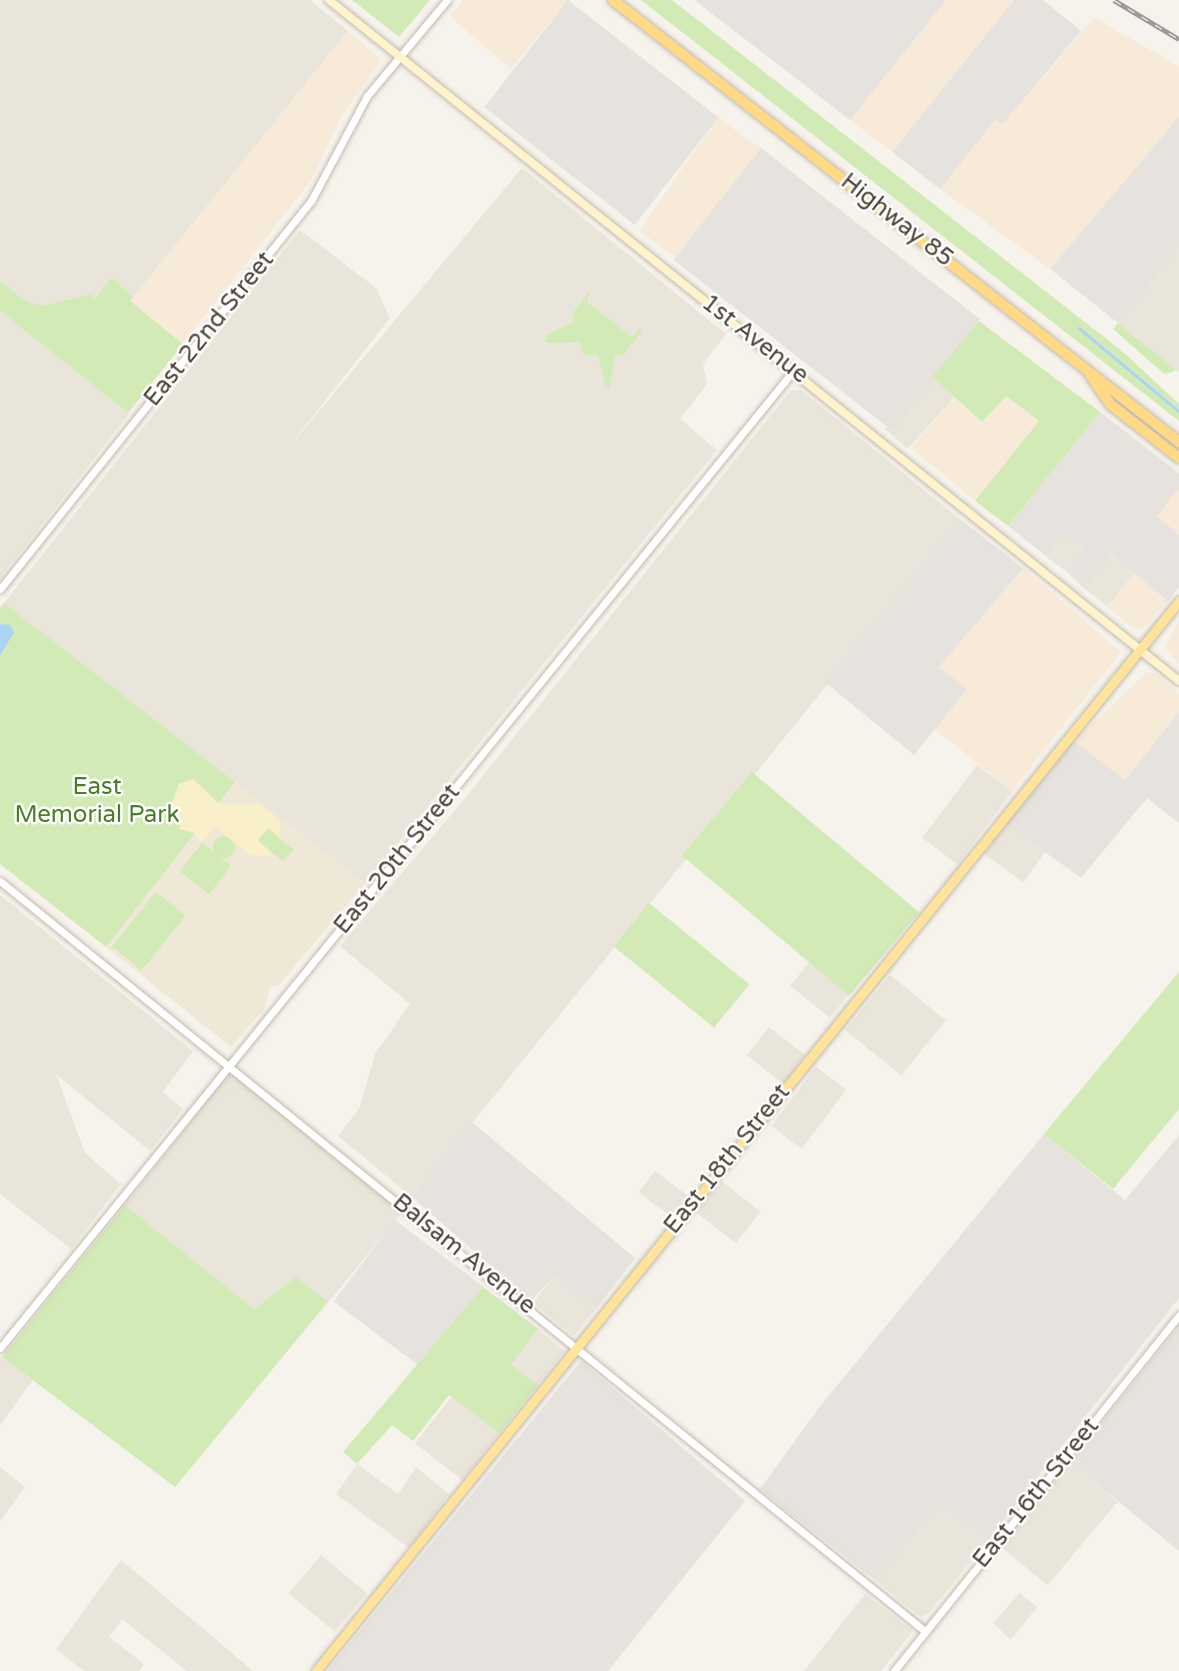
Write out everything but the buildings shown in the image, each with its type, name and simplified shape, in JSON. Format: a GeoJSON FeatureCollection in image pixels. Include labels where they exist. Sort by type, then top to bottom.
{"type":"FeatureCollection","features":[{"type":"Feature","properties":{"kind":"highway","name":"Highway 85"},"geometry":{"type":"LineString","coordinates":[[613,0],[1179,442]]}},
{"type":"Feature","properties":{"kind":"highway"},"geometry":{"type":"LineString","coordinates":[[1084,366],[1110,404],[1179,458]]}},
{"type":"Feature","properties":{"kind":"main road","name":"1st Avenue"},"geometry":{"type":"LineString","coordinates":[[329,0],[1179,681]]}},
{"type":"Feature","properties":{"kind":"main road","name":"East 18th Street"},"geometry":{"type":"LineString","coordinates":[[316,1671],[1065,738],[1143,651],[1179,601]]}},
{"type":"Feature","properties":{"kind":"street","name":"East 22nd Street"},"geometry":{"type":"LineString","coordinates":[[0,589],[311,201],[357,111],[447,0]]}},
{"type":"Feature","properties":{"kind":"street","name":"East 20th Street"},"geometry":{"type":"LineString","coordinates":[[0,1348],[794,370]]}},
{"type":"Feature","properties":{"kind":"street","name":"Balsam Avenue"},"geometry":{"type":"LineString","coordinates":[[0,881],[577,1346],[925,1631]]}},
{"type":"Feature","properties":{"kind":"street","name":"East 16th Street"},"geometry":{"type":"LineString","coordinates":[[894,1671],[1179,1315]]}},
{"type":"Feature","properties":{"kind":"shaded area"},"geometry":{"type":"Polygon","coordinates":[[[0,0],[310,0],[348,31],[133,298],[112,277],[95,300],[91,294],[42,306],[26,301],[0,281],[0,0]]]}},
{"type":"Feature","properties":{"kind":"shaded area"},"geometry":{"type":"Polygon","coordinates":[[[463,0],[568,0],[511,69],[450,16],[463,0]]]}},
{"type":"Feature","properties":{"kind":"shaded area"},"geometry":{"type":"Polygon","coordinates":[[[568,0],[719,118],[635,225],[484,107],[568,0]]]}},
{"type":"Feature","properties":{"kind":"shaded area"},"geometry":{"type":"Polygon","coordinates":[[[694,0],[946,0],[850,120],[694,0]]]}},
{"type":"Feature","properties":{"kind":"shaded area"},"geometry":{"type":"Polygon","coordinates":[[[946,0],[1014,0],[892,152],[850,120],[946,0]]]}},
{"type":"Feature","properties":{"kind":"shaded area"},"geometry":{"type":"Polygon","coordinates":[[[1014,0],[1043,0],[1081,31],[1003,124],[995,120],[940,189],[892,152],[1014,0]]]}},
{"type":"Feature","properties":{"kind":"shaded area"},"geometry":{"type":"Polygon","coordinates":[[[1094,18],[1179,66],[1179,117],[1050,269],[940,189],[995,119],[1003,124],[1094,18]]]}},
{"type":"Feature","properties":{"kind":"shaded area"},"geometry":{"type":"Polygon","coordinates":[[[348,31],[380,58],[378,65],[342,115],[312,179],[183,344],[130,301],[348,31]]]}},
{"type":"Feature","properties":{"kind":"shaded area"},"geometry":{"type":"Polygon","coordinates":[[[1179,117],[1179,248],[1118,323],[1050,269],[1179,117]]]}},
{"type":"Feature","properties":{"kind":"shaded area"},"geometry":{"type":"Polygon","coordinates":[[[718,118],[761,148],[681,261],[639,231],[718,118]]]}},
{"type":"Feature","properties":{"kind":"shaded area"},"geometry":{"type":"Polygon","coordinates":[[[761,148],[980,319],[893,431],[674,260],[761,148]]]}},
{"type":"Feature","properties":{"kind":"shaded area"},"geometry":{"type":"Polygon","coordinates":[[[522,168],[726,334],[703,364],[707,384],[680,419],[717,450],[365,884],[4,603],[300,230],[376,288],[390,318],[284,453],[522,168]]]}},
{"type":"Feature","properties":{"kind":"shaded area"},"geometry":{"type":"Polygon","coordinates":[[[1179,248],[1179,373],[1118,323],[1179,248]]]}},
{"type":"Feature","properties":{"kind":"shaded area"},"geometry":{"type":"Polygon","coordinates":[[[0,311],[129,414],[0,578],[0,311]]]}},
{"type":"Feature","properties":{"kind":"shaded area"},"geometry":{"type":"Polygon","coordinates":[[[932,377],[954,397],[907,449],[885,429],[932,377]]]}},
{"type":"Feature","properties":{"kind":"shaded area"},"geometry":{"type":"Polygon","coordinates":[[[791,390],[801,390],[961,520],[412,1197],[338,1136],[360,1107],[375,1054],[410,1004],[340,946],[461,803],[791,390]]]}},
{"type":"Feature","properties":{"kind":"shaded area"},"geometry":{"type":"Polygon","coordinates":[[[1006,396],[1040,421],[975,501],[911,448],[954,397],[981,422],[1006,396]]]}},
{"type":"Feature","properties":{"kind":"shaded area"},"geometry":{"type":"Polygon","coordinates":[[[1100,412],[1179,473],[1179,488],[1157,516],[1179,535],[1179,587],[1168,601],[1111,554],[1085,589],[1066,571],[1083,548],[1063,533],[1046,556],[1008,526],[1100,412]]]}},
{"type":"Feature","properties":{"kind":"shaded area"},"geometry":{"type":"Polygon","coordinates":[[[1179,488],[1179,535],[1157,516],[1179,488]]]}},
{"type":"Feature","properties":{"kind":"shaded area"},"geometry":{"type":"Polygon","coordinates":[[[961,520],[1023,568],[939,667],[967,689],[914,755],[826,683],[961,520]]]}},
{"type":"Feature","properties":{"kind":"shaded area"},"geometry":{"type":"Polygon","coordinates":[[[1063,533],[1083,548],[1066,571],[1046,556],[1063,533]]]}},
{"type":"Feature","properties":{"kind":"shaded area"},"geometry":{"type":"Polygon","coordinates":[[[1110,554],[1134,573],[1108,607],[1084,588],[1110,554]]]}},
{"type":"Feature","properties":{"kind":"shaded area"},"geometry":{"type":"Polygon","coordinates":[[[1023,568],[1121,652],[1012,791],[935,729],[966,689],[939,667],[1023,568]]]}},
{"type":"Feature","properties":{"kind":"shaded area"},"geometry":{"type":"Polygon","coordinates":[[[1134,573],[1168,601],[1143,628],[1135,629],[1107,607],[1134,573]]]}},
{"type":"Feature","properties":{"kind":"shaded area"},"geometry":{"type":"Polygon","coordinates":[[[1179,619],[1179,664],[1165,647],[1179,619]]]}},
{"type":"Feature","properties":{"kind":"shaded area"},"geometry":{"type":"Polygon","coordinates":[[[1147,672],[1156,674],[1179,694],[1179,712],[1125,780],[1074,741],[1147,672]]]}},
{"type":"Feature","properties":{"kind":"shaded area"},"geometry":{"type":"Polygon","coordinates":[[[1179,712],[1179,823],[1147,798],[1081,878],[1006,824],[1074,741],[1125,780],[1179,712]]]}},
{"type":"Feature","properties":{"kind":"shaded area"},"geometry":{"type":"Polygon","coordinates":[[[977,765],[1012,791],[957,864],[922,838],[977,765]]]}},
{"type":"Feature","properties":{"kind":"shaded area"},"geometry":{"type":"Polygon","coordinates":[[[235,782],[365,884],[278,986],[270,986],[265,1008],[231,1047],[106,947],[235,782]]]}},
{"type":"Feature","properties":{"kind":"shaded area"},"geometry":{"type":"Polygon","coordinates":[[[1006,824],[1045,852],[1023,882],[984,854],[1006,824]]]}},
{"type":"Feature","properties":{"kind":"shaded area"},"geometry":{"type":"Polygon","coordinates":[[[0,895],[193,1051],[163,1092],[183,1109],[150,1151],[56,1074],[85,1153],[121,1184],[71,1249],[0,1194],[0,895]]]}},
{"type":"Feature","properties":{"kind":"shaded area"},"geometry":{"type":"Polygon","coordinates":[[[811,960],[851,992],[830,1018],[790,986],[811,960]]]}},
{"type":"Feature","properties":{"kind":"shaded area"},"geometry":{"type":"Polygon","coordinates":[[[890,975],[946,1020],[901,1075],[845,1030],[890,975]]]}},
{"type":"Feature","properties":{"kind":"shaded area"},"geometry":{"type":"Polygon","coordinates":[[[769,1027],[805,1055],[783,1084],[747,1055],[769,1027]]]}},
{"type":"Feature","properties":{"kind":"shaded area"},"geometry":{"type":"Polygon","coordinates":[[[816,1067],[846,1090],[802,1149],[771,1126],[816,1067]]]}},
{"type":"Feature","properties":{"kind":"shaded area"},"geometry":{"type":"Polygon","coordinates":[[[230,1073],[402,1212],[328,1303],[296,1277],[254,1309],[125,1205],[230,1073]]]}},
{"type":"Feature","properties":{"kind":"shaded area"},"geometry":{"type":"Polygon","coordinates":[[[472,1122],[635,1258],[596,1309],[556,1274],[531,1301],[412,1197],[472,1122]]]}},
{"type":"Feature","properties":{"kind":"shaded area"},"geometry":{"type":"Polygon","coordinates":[[[1044,1134],[1125,1200],[1179,1135],[1179,1298],[988,1540],[942,1503],[875,1580],[760,1489],[821,1405],[1044,1134]]]}},
{"type":"Feature","properties":{"kind":"shaded area"},"geometry":{"type":"Polygon","coordinates":[[[655,1171],[690,1197],[674,1219],[639,1193],[655,1171]]]}},
{"type":"Feature","properties":{"kind":"shaded area"},"geometry":{"type":"Polygon","coordinates":[[[721,1181],[760,1212],[736,1243],[696,1213],[721,1181]]]}},
{"type":"Feature","properties":{"kind":"shaded area"},"geometry":{"type":"Polygon","coordinates":[[[395,1220],[484,1287],[422,1368],[334,1301],[395,1220]]]}},
{"type":"Feature","properties":{"kind":"shaded area"},"geometry":{"type":"Polygon","coordinates":[[[556,1274],[597,1307],[574,1336],[533,1303],[556,1274]]]}},
{"type":"Feature","properties":{"kind":"shaded area"},"geometry":{"type":"Polygon","coordinates":[[[1179,1327],[1179,1551],[1070,1462],[1179,1327]]]}},
{"type":"Feature","properties":{"kind":"shaded area"},"geometry":{"type":"Polygon","coordinates":[[[538,1329],[565,1351],[537,1385],[510,1363],[538,1329]]]}},
{"type":"Feature","properties":{"kind":"shaded area"},"geometry":{"type":"Polygon","coordinates":[[[0,1358],[33,1380],[0,1425],[0,1358]]]}},
{"type":"Feature","properties":{"kind":"shaded area"},"geometry":{"type":"Polygon","coordinates":[[[581,1361],[745,1501],[608,1671],[327,1671],[581,1361]]]}},
{"type":"Feature","properties":{"kind":"shaded area"},"geometry":{"type":"Polygon","coordinates":[[[452,1396],[499,1433],[462,1480],[415,1443],[452,1396]]]}},
{"type":"Feature","properties":{"kind":"shaded area"},"geometry":{"type":"Polygon","coordinates":[[[1070,1462],[1117,1502],[1047,1585],[1000,1545],[1070,1462]]]}},
{"type":"Feature","properties":{"kind":"shaded area"},"geometry":{"type":"Polygon","coordinates":[[[357,1464],[398,1494],[416,1467],[449,1494],[409,1548],[336,1494],[357,1464]]]}},
{"type":"Feature","properties":{"kind":"shaded area"},"geometry":{"type":"Polygon","coordinates":[[[0,1467],[25,1487],[0,1521],[0,1467]]]}},
{"type":"Feature","properties":{"kind":"shaded area"},"geometry":{"type":"Polygon","coordinates":[[[942,1503],[988,1540],[929,1613],[921,1617],[875,1580],[942,1503]]]}},
{"type":"Feature","properties":{"kind":"shaded area"},"geometry":{"type":"Polygon","coordinates":[[[321,1555],[367,1594],[335,1632],[289,1593],[321,1555]]]}},
{"type":"Feature","properties":{"kind":"shaded area"},"geometry":{"type":"Polygon","coordinates":[[[121,1560],[253,1671],[187,1671],[122,1619],[109,1637],[144,1664],[139,1671],[84,1671],[56,1649],[121,1560]]]}},
{"type":"Feature","properties":{"kind":"shaded area"},"geometry":{"type":"Polygon","coordinates":[[[1020,1593],[1037,1607],[1011,1640],[993,1623],[1020,1593]]]}},
{"type":"Feature","properties":{"kind":"shaded area"},"geometry":{"type":"Polygon","coordinates":[[[865,1594],[913,1631],[881,1671],[804,1671],[865,1594]]]}},
{"type":"Feature","properties":{"kind":"green space"},"geometry":{"type":"Polygon","coordinates":[[[352,0],[430,0],[399,37],[352,0]]]}},
{"type":"Feature","properties":{"kind":"green space"},"geometry":{"type":"Polygon","coordinates":[[[641,0],[672,0],[1122,351],[1179,404],[1179,409],[1077,325],[1179,413],[1179,421],[641,0]]]}},
{"type":"Feature","properties":{"kind":"green space"},"geometry":{"type":"Polygon","coordinates":[[[112,277],[133,298],[130,301],[183,344],[128,413],[0,311],[0,281],[26,301],[42,306],[91,294],[95,299],[112,277]]]}},
{"type":"Feature","properties":{"kind":"green space"},"geometry":{"type":"Polygon","coordinates":[[[591,290],[587,302],[632,337],[639,328],[642,331],[623,355],[615,355],[610,387],[606,387],[598,355],[584,355],[580,342],[546,343],[546,335],[574,322],[572,314],[591,290]]]}},
{"type":"Feature","properties":{"kind":"green space"},"geometry":{"type":"Polygon","coordinates":[[[979,321],[1100,412],[1008,526],[975,501],[1039,421],[1006,396],[982,422],[932,377],[979,321]]]}},
{"type":"Feature","properties":{"kind":"green space"},"geometry":{"type":"Polygon","coordinates":[[[1118,323],[1175,369],[1173,372],[1164,374],[1113,329],[1118,323]]]}},
{"type":"Feature","properties":{"kind":"green space","name":"East Memorial Park"},"geometry":{"type":"Polygon","coordinates":[[[4,603],[235,782],[106,947],[0,864],[0,608],[4,603]]]}},
{"type":"Feature","properties":{"kind":"green space"},"geometry":{"type":"Polygon","coordinates":[[[752,772],[919,912],[849,996],[682,855],[752,772]]]}},
{"type":"Feature","properties":{"kind":"green space"},"geometry":{"type":"Polygon","coordinates":[[[268,828],[293,849],[283,861],[258,840],[268,828]]]}},
{"type":"Feature","properties":{"kind":"green space"},"geometry":{"type":"Polygon","coordinates":[[[224,836],[232,839],[235,847],[232,855],[224,858],[216,855],[213,847],[216,839],[224,836]]]}},
{"type":"Feature","properties":{"kind":"green space"},"geometry":{"type":"Polygon","coordinates":[[[202,843],[231,866],[209,894],[180,871],[202,843]]]}},
{"type":"Feature","properties":{"kind":"green space"},"geometry":{"type":"Polygon","coordinates":[[[156,892],[186,916],[141,970],[112,946],[156,892]]]}},
{"type":"Feature","properties":{"kind":"green space"},"geometry":{"type":"Polygon","coordinates":[[[649,903],[749,984],[714,1028],[614,947],[649,903]]]}},
{"type":"Feature","properties":{"kind":"green space"},"geometry":{"type":"Polygon","coordinates":[[[1179,972],[1179,1109],[1113,1189],[1044,1134],[1179,972]]]}},
{"type":"Feature","properties":{"kind":"green space"},"geometry":{"type":"Polygon","coordinates":[[[125,1205],[254,1309],[296,1277],[328,1302],[175,1487],[2,1357],[125,1205]]]}},
{"type":"Feature","properties":{"kind":"green space"},"geometry":{"type":"Polygon","coordinates":[[[483,1287],[538,1329],[511,1364],[538,1385],[499,1433],[449,1395],[413,1441],[392,1425],[357,1464],[343,1452],[483,1287]]]}},
{"type":"Feature","properties":{"kind":"sand"},"geometry":{"type":"Polygon","coordinates":[[[193,779],[221,805],[259,804],[280,821],[280,838],[268,828],[258,840],[272,856],[250,855],[215,827],[202,843],[194,833],[179,829],[181,820],[168,812],[179,784],[193,779]]]}},
{"type":"Feature","properties":{"kind":"water"},"geometry":{"type":"Polygon","coordinates":[[[0,624],[10,625],[14,632],[0,656],[0,624]]]}},
{"type":"Feature","properties":{"kind":"waterway"},"geometry":{"type":"LineString","coordinates":[[1079,328],[1179,411]]}},
{"type":"Feature","properties":{"kind":"railway"},"geometry":{"type":"LineString","coordinates":[[1114,0],[1179,39]]}}]}
